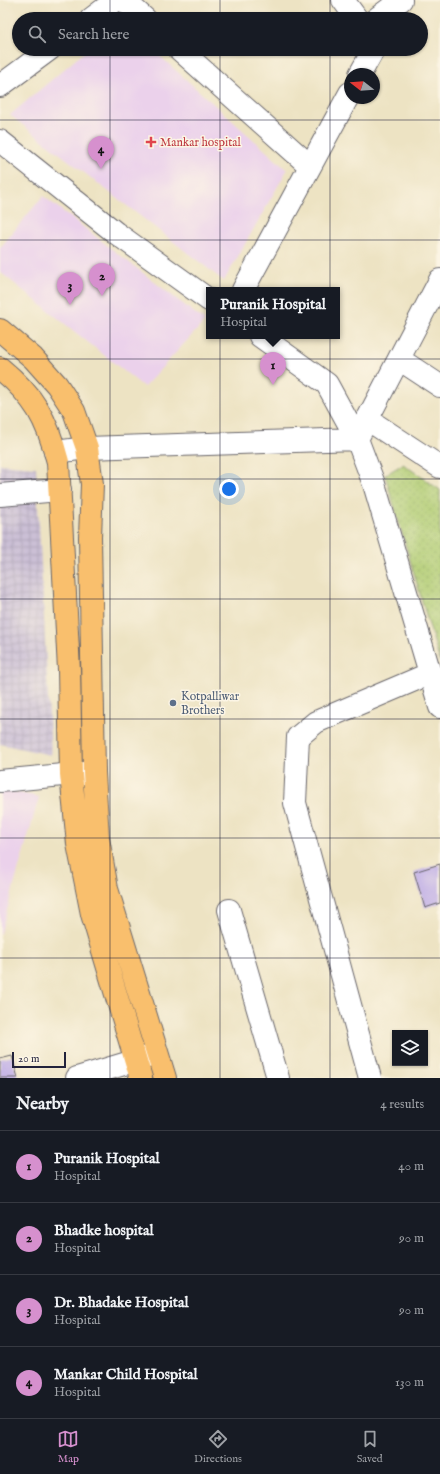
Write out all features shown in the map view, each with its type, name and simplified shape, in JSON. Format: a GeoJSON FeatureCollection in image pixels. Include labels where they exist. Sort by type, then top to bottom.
{"type":"FeatureCollection","features":[{"type":"Feature","properties":{"kind":"main road"},"geometry":{"type":"LineString","coordinates":[[0,330],[33,358],[57,385],[74,411],[87,448],[92,484],[90,537],[94,772],[98,838],[107,889],[165,1078]]}},
{"type":"Feature","properties":{"kind":"main road"},"geometry":{"type":"LineString","coordinates":[[0,368],[31,398],[43,416],[53,439],[56,452],[60,490],[69,670],[71,774],[78,844],[92,914],[139,1069]]}},
{"type":"Feature","properties":{"kind":"street"},"geometry":{"type":"LineString","coordinates":[[100,12],[116,0]]}},
{"type":"Feature","properties":{"kind":"street"},"geometry":{"type":"LineString","coordinates":[[124,0],[137,12]]}},
{"type":"Feature","properties":{"kind":"street"},"geometry":{"type":"LineString","coordinates":[[343,0],[352,12]]}},
{"type":"Feature","properties":{"kind":"street"},"geometry":{"type":"LineString","coordinates":[[386,12],[402,0]]}},
{"type":"Feature","properties":{"kind":"street"},"geometry":{"type":"LineString","coordinates":[[0,86],[41,56]]}},
{"type":"Feature","properties":{"kind":"street"},"geometry":{"type":"LineString","coordinates":[[187,56],[310,166]]}},
{"type":"Feature","properties":{"kind":"street"},"geometry":{"type":"LineString","coordinates":[[363,68],[370,56]]}},
{"type":"Feature","properties":{"kind":"street"},"geometry":{"type":"LineString","coordinates":[[245,287],[344,104]]}},
{"type":"Feature","properties":{"kind":"street"},"geometry":{"type":"LineString","coordinates":[[0,141],[116,233],[206,298]]}},
{"type":"Feature","properties":{"kind":"street"},"geometry":{"type":"LineString","coordinates":[[357,439],[440,280]]}},
{"type":"Feature","properties":{"kind":"street"},"geometry":{"type":"LineString","coordinates":[[264,339],[327,384],[357,439],[374,484],[440,707]]}},
{"type":"Feature","properties":{"kind":"street"},"geometry":{"type":"LineString","coordinates":[[399,359],[440,386]]}},
{"type":"Feature","properties":{"kind":"street"},"geometry":{"type":"LineString","coordinates":[[367,420],[440,467]]}},
{"type":"Feature","properties":{"kind":"street"},"geometry":{"type":"LineString","coordinates":[[56,452],[87,448],[357,439]]}},
{"type":"Feature","properties":{"kind":"street"},"geometry":{"type":"LineString","coordinates":[[0,495],[60,490]]}},
{"type":"Feature","properties":{"kind":"street"},"geometry":{"type":"LineString","coordinates":[[370,1078],[295,803],[298,737],[316,722],[431,673]]}},
{"type":"Feature","properties":{"kind":"street"},"geometry":{"type":"LineString","coordinates":[[0,781],[94,772]]}},
{"type":"Feature","properties":{"kind":"street"},"geometry":{"type":"LineString","coordinates":[[229,910],[278,1078]]}},
{"type":"Feature","properties":{"kind":"street"},"geometry":{"type":"LineString","coordinates":[[77,1078],[139,1069],[158,1054]]}},
{"type":"Feature","properties":{"kind":"shaded area","name":"Mankar hospital"},"geometry":{"type":"Polygon","coordinates":[[[80,56],[160,56],[287,170],[224,281],[10,115],[80,56]]]}},
{"type":"Feature","properties":{"kind":"shaded area"},"geometry":{"type":"Polygon","coordinates":[[[43,196],[205,321],[144,387],[0,272],[0,248],[43,196]]]}},
{"type":"Feature","properties":{"kind":"shaded area"},"geometry":{"type":"Polygon","coordinates":[[[0,464],[36,467],[51,755],[0,744],[0,464]]]}},
{"type":"Feature","properties":{"kind":"shaded area"},"geometry":{"type":"Polygon","coordinates":[[[0,789],[39,797],[0,935],[0,789]]]}},
{"type":"Feature","properties":{"kind":"green space"},"geometry":{"type":"Polygon","coordinates":[[[403,464],[440,490],[440,662],[385,475],[403,464]]]}},
{"type":"Feature","properties":{"kind":"building"},"geometry":{"type":"Polygon","coordinates":[[[440,864],[440,903],[425,908],[414,872],[440,864]]]}},
{"type":"Feature","properties":{"kind":"building"},"geometry":{"type":"Polygon","coordinates":[[[12,1056],[18,1078],[0,1078],[0,1059],[12,1056]]]}},
{"type":"Feature","properties":{"kind":"place","name":"Mankar hospital"},"geometry":{"type":"Point","coordinates":[151,142]}},
{"type":"Feature","properties":{"kind":"place","name":"Mankar Child Hospital"},"geometry":{"type":"Point","coordinates":[101,169]}},
{"type":"Feature","properties":{"kind":"place","name":"Bhadke hospital"},"geometry":{"type":"Point","coordinates":[102,296]}},
{"type":"Feature","properties":{"kind":"place","name":"Dr. Bhadake Hospital"},"geometry":{"type":"Point","coordinates":[70,305]}},
{"type":"Feature","properties":{"kind":"place","name":"Puranik Hospital"},"geometry":{"type":"Point","coordinates":[273,385]}},
{"type":"Feature","properties":{"kind":"place","name":"Kotpalliwar Brothers"},"geometry":{"type":"Point","coordinates":[173,703]}}]}
